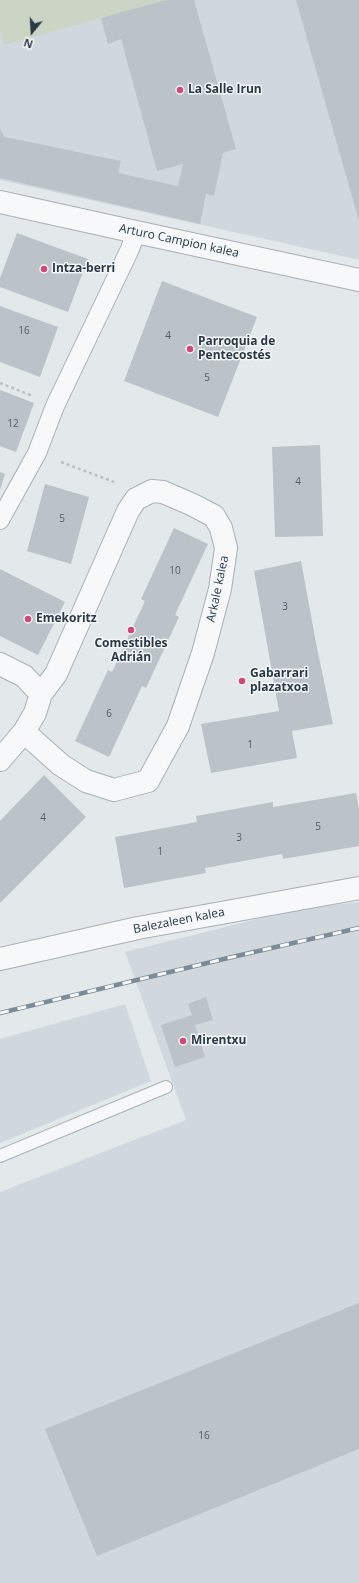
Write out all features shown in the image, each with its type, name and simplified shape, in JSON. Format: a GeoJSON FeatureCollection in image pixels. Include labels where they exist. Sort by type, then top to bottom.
{"type":"FeatureCollection","features":[{"type":"Feature","properties":{"kind":"street","name":"Arturo Campion kalea"},"geometry":{"type":"LineString","coordinates":[[0,202],[359,280]]}},
{"type":"Feature","properties":{"kind":"street"},"geometry":{"type":"LineString","coordinates":[[0,520],[37,453],[55,406],[130,249],[136,232]]}},
{"type":"Feature","properties":{"kind":"street","name":"Arkale kalea"},"geometry":{"type":"LineString","coordinates":[[0,760],[24,732],[35,713],[41,694],[56,674],[128,511],[136,499],[152,491],[163,492],[214,516],[221,528],[226,548],[220,589],[203,654],[178,726],[148,781],[114,790],[86,781],[61,765],[24,732]]}},
{"type":"Feature","properties":{"kind":"street"},"geometry":{"type":"LineString","coordinates":[[0,664],[24,676],[41,694]]}},
{"type":"Feature","properties":{"kind":"street","name":"Balezaleen kalea"},"geometry":{"type":"LineString","coordinates":[[0,959],[138,928],[359,888]]}},
{"type":"Feature","properties":{"kind":"lane"},"geometry":{"type":"LineString","coordinates":[[0,1156],[166,1087]]}},
{"type":"Feature","properties":{"kind":"path"},"geometry":{"type":"LineString","coordinates":[[0,383],[36,398]]}},
{"type":"Feature","properties":{"kind":"path"},"geometry":{"type":"LineString","coordinates":[[85,472],[105,479]]}},
{"type":"Feature","properties":{"kind":"shaded area","name":"La Salle Irun"},"geometry":{"type":"Polygon","coordinates":[[[0,0],[359,0],[359,260],[0,180],[0,0]]]}},
{"type":"Feature","properties":{"kind":"shaded area"},"geometry":{"type":"Polygon","coordinates":[[[359,902],[359,1583],[0,1583],[0,1192],[186,1120],[125,952],[298,909],[359,902]]]}},
{"type":"Feature","properties":{"kind":"shaded area"},"geometry":{"type":"Polygon","coordinates":[[[125,1004],[151,1081],[0,1143],[0,1039],[125,1004]]]}},
{"type":"Feature","properties":{"kind":"green space"},"geometry":{"type":"Polygon","coordinates":[[[0,0],[166,0],[4,45],[0,30],[0,0]]]}},
{"type":"Feature","properties":{"kind":"building"},"geometry":{"type":"Polygon","coordinates":[[[166,0],[194,0],[236,149],[223,153],[214,196],[206,194],[200,224],[0,178],[0,129],[5,137],[121,161],[118,173],[178,186],[183,164],[157,171],[121,39],[108,44],[101,18],[166,0]]]}},
{"type":"Feature","properties":{"kind":"building"},"geometry":{"type":"Polygon","coordinates":[[[296,0],[359,0],[359,221],[296,0]]]}},
{"type":"Feature","properties":{"kind":"building","name":"Intza-berri"},"geometry":{"type":"Polygon","coordinates":[[[17,233],[88,259],[68,312],[0,287],[0,278],[17,233]]]}},
{"type":"Feature","properties":{"kind":"building","name":"Parroquia de Pentecostés"},"geometry":{"type":"Polygon","coordinates":[[[162,281],[257,317],[218,417],[124,381],[162,281]]]}},
{"type":"Feature","properties":{"kind":"building"},"geometry":{"type":"Polygon","coordinates":[[[0,306],[58,327],[40,377],[0,362],[0,306]]]}},
{"type":"Feature","properties":{"kind":"building"},"geometry":{"type":"Polygon","coordinates":[[[0,390],[34,403],[16,452],[0,446],[0,390]]]}},
{"type":"Feature","properties":{"kind":"building"},"geometry":{"type":"Polygon","coordinates":[[[320,445],[323,536],[275,537],[272,447],[320,445]]]}},
{"type":"Feature","properties":{"kind":"building"},"geometry":{"type":"Polygon","coordinates":[[[0,472],[5,474],[0,490],[0,472]]]}},
{"type":"Feature","properties":{"kind":"building"},"geometry":{"type":"Polygon","coordinates":[[[45,484],[89,497],[71,564],[27,551],[45,484]]]}},
{"type":"Feature","properties":{"kind":"building"},"geometry":{"type":"Polygon","coordinates":[[[174,528],[208,544],[175,615],[179,617],[146,688],[142,686],[109,757],[75,741],[108,670],[112,672],[145,601],[141,599],[174,528]]]}},
{"type":"Feature","properties":{"kind":"building"},"geometry":{"type":"Polygon","coordinates":[[[301,561],[333,724],[292,731],[297,758],[211,773],[201,724],[279,711],[254,571],[301,561]]]}},
{"type":"Feature","properties":{"kind":"building","name":"Emekoritz"},"geometry":{"type":"Polygon","coordinates":[[[0,569],[65,602],[38,655],[0,636],[0,569]]]}},
{"type":"Feature","properties":{"kind":"building"},"geometry":{"type":"Polygon","coordinates":[[[44,775],[86,817],[0,903],[0,821],[44,775]]]}},
{"type":"Feature","properties":{"kind":"building"},"geometry":{"type":"Polygon","coordinates":[[[356,793],[359,809],[359,846],[283,859],[282,854],[205,868],[206,873],[124,888],[115,837],[197,822],[196,816],[273,802],[273,807],[356,793]]]}},
{"type":"Feature","properties":{"kind":"building","name":"Mirentxu"},"geometry":{"type":"Polygon","coordinates":[[[206,997],[213,1020],[195,1025],[205,1057],[175,1067],[161,1025],[192,1015],[188,1004],[206,997]]]}},
{"type":"Feature","properties":{"kind":"building"},"geometry":{"type":"Polygon","coordinates":[[[359,1303],[359,1449],[97,1556],[45,1429],[359,1303]]]}},
{"type":"Feature","properties":{"kind":"railway"},"geometry":{"type":"LineString","coordinates":[[0,1013],[359,928]]}},
{"type":"Feature","properties":{"kind":"place","name":"La Salle Irun"},"geometry":{"type":"Point","coordinates":[180,90]}},
{"type":"Feature","properties":{"kind":"place","name":"Intza-berri"},"geometry":{"type":"Point","coordinates":[44,269]}},
{"type":"Feature","properties":{"kind":"place","name":"Parroquia de Pentecostés"},"geometry":{"type":"Point","coordinates":[190,349]}},
{"type":"Feature","properties":{"kind":"place","name":"Emekoritz"},"geometry":{"type":"Point","coordinates":[28,619]}},
{"type":"Feature","properties":{"kind":"place","name":"Comestibles Adrián"},"geometry":{"type":"Point","coordinates":[131,630]}},
{"type":"Feature","properties":{"kind":"place","name":"Gabarrari plazatxoa"},"geometry":{"type":"Point","coordinates":[242,681]}},
{"type":"Feature","properties":{"kind":"place","name":"Mirentxu"},"geometry":{"type":"Point","coordinates":[183,1041]}}]}
